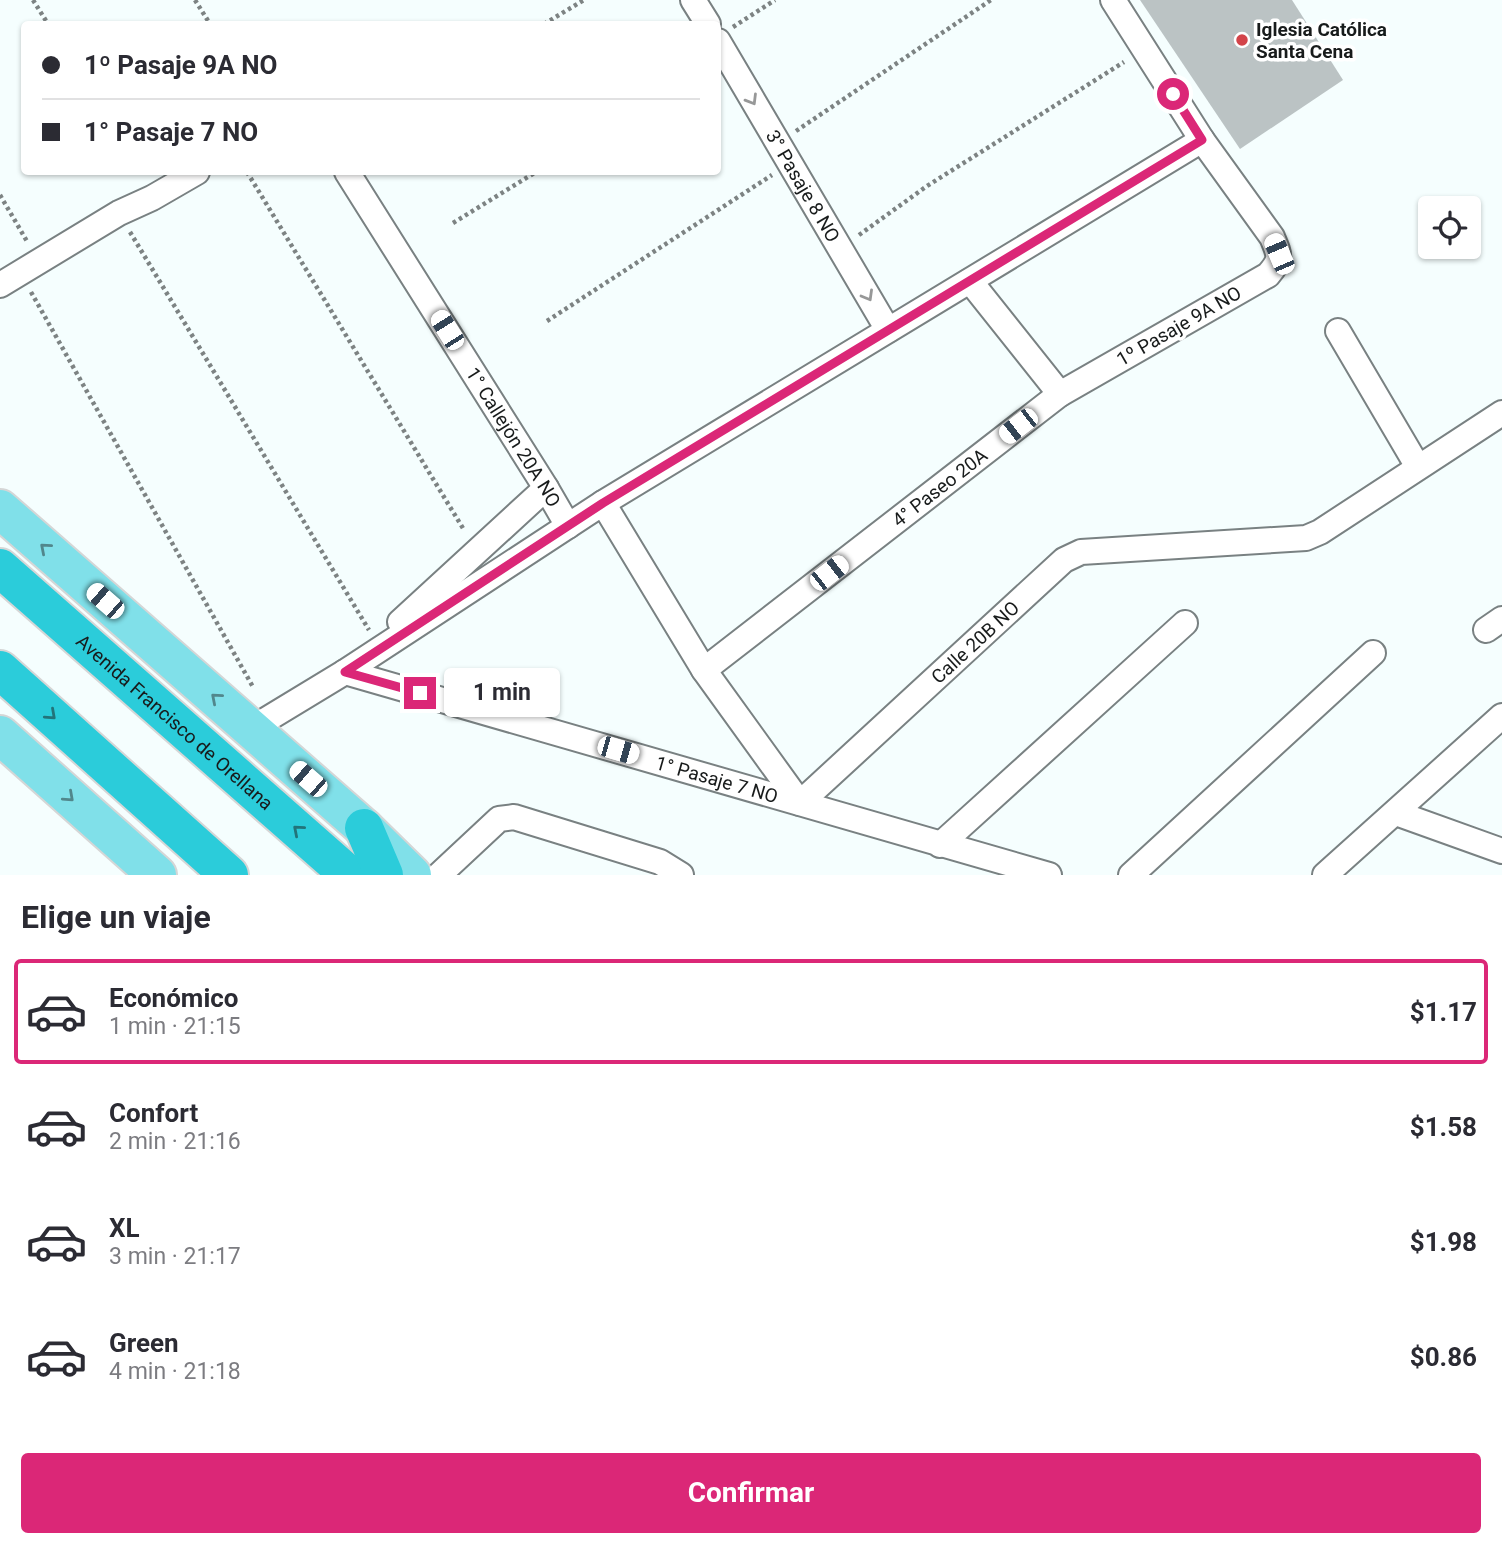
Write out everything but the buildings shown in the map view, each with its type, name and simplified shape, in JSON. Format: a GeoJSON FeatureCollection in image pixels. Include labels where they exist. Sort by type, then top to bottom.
{"type":"FeatureCollection","features":[{"type":"Feature","properties":{"kind":"highway","name":"Avenida Francisco de Orellana"},"geometry":{"type":"LineString","coordinates":[[0,568],[349,875]]}},
{"type":"Feature","properties":{"kind":"highway"},"geometry":{"type":"LineString","coordinates":[[0,670],[229,875]]}},
{"type":"Feature","properties":{"kind":"highway"},"geometry":{"type":"LineString","coordinates":[[364,828],[384,875]]}},
{"type":"Feature","properties":{"kind":"main road"},"geometry":{"type":"LineString","coordinates":[[0,509],[260,724],[412,875]]}},
{"type":"Feature","properties":{"kind":"main road"},"geometry":{"type":"LineString","coordinates":[[0,735],[157,875]]}},
{"type":"Feature","properties":{"kind":"street","name":"3° Pasaje 8 NO"},"geometry":{"type":"LineString","coordinates":[[693,0],[709,21]]}},
{"type":"Feature","properties":{"kind":"street","name":"1º Pasaje 9A NO"},"geometry":{"type":"LineString","coordinates":[[1060,394],[1268,275],[1278,264],[1279,254],[1272,237],[1202,140],[1113,0]]}},
{"type":"Feature","properties":{"kind":"street","name":"3° Pasaje 8 NO"},"geometry":{"type":"LineString","coordinates":[[721,38],[784,153],[888,330]]}},
{"type":"Feature","properties":{"kind":"street"},"geometry":{"type":"LineString","coordinates":[[260,724],[345,672],[603,503],[1202,140]]}},
{"type":"Feature","properties":{"kind":"street"},"geometry":{"type":"LineString","coordinates":[[20,273],[119,213],[192,175]]}},
{"type":"Feature","properties":{"kind":"street","name":"1° Callejón 20A NO"},"geometry":{"type":"LineString","coordinates":[[349,175],[568,526]]}},
{"type":"Feature","properties":{"kind":"street"},"geometry":{"type":"LineString","coordinates":[[970,281],[1060,394]]}},
{"type":"Feature","properties":{"kind":"street"},"geometry":{"type":"LineString","coordinates":[[1338,331],[1418,467]]}},
{"type":"Feature","properties":{"kind":"street","name":"4° Paseo 20A"},"geometry":{"type":"LineString","coordinates":[[704,670],[1060,394]]}},
{"type":"Feature","properties":{"kind":"street","name":"Calle 20B NO"},"geometry":{"type":"LineString","coordinates":[[800,803],[1064,560],[1081,552],[1306,538],[1320,532],[1502,413]]}},
{"type":"Feature","properties":{"kind":"street"},"geometry":{"type":"LineString","coordinates":[[345,672],[546,488]]}},
{"type":"Feature","properties":{"kind":"street"},"geometry":{"type":"LineString","coordinates":[[603,503],[704,670],[800,803]]}},
{"type":"Feature","properties":{"kind":"street"},"geometry":{"type":"LineString","coordinates":[[940,845],[1185,623]]}},
{"type":"Feature","properties":{"kind":"street"},"geometry":{"type":"LineString","coordinates":[[1131,875],[1373,653]]}},
{"type":"Feature","properties":{"kind":"street","name":"1° Pasaje 7 NO"},"geometry":{"type":"LineString","coordinates":[[345,672],[1049,875]]}},
{"type":"Feature","properties":{"kind":"street"},"geometry":{"type":"LineString","coordinates":[[1325,875],[1502,716]]}},
{"type":"Feature","properties":{"kind":"street"},"geometry":{"type":"LineString","coordinates":[[1396,813],[1502,851]]}},
{"type":"Feature","properties":{"kind":"street"},"geometry":{"type":"LineString","coordinates":[[439,875],[499,819],[513,817],[660,862],[681,875]]}},
{"type":"Feature","properties":{"kind":"path"},"geometry":{"type":"LineString","coordinates":[[33,0],[46,21]]}},
{"type":"Feature","properties":{"kind":"path"},"geometry":{"type":"LineString","coordinates":[[195,0],[208,21]]}},
{"type":"Feature","properties":{"kind":"path"},"geometry":{"type":"LineString","coordinates":[[549,21],[584,0]]}},
{"type":"Feature","properties":{"kind":"path"},"geometry":{"type":"LineString","coordinates":[[721,30],[775,0]]}},
{"type":"Feature","properties":{"kind":"path"},"geometry":{"type":"LineString","coordinates":[[547,321],[784,153],[991,0]]}},
{"type":"Feature","properties":{"kind":"path"},"geometry":{"type":"LineString","coordinates":[[841,247],[927,186],[1144,49]]}},
{"type":"Feature","properties":{"kind":"path"},"geometry":{"type":"LineString","coordinates":[[249,175],[477,551]]}},
{"type":"Feature","properties":{"kind":"path"},"geometry":{"type":"LineString","coordinates":[[453,223],[531,175]]}},
{"type":"Feature","properties":{"kind":"path"},"geometry":{"type":"LineString","coordinates":[[0,195],[20,273],[260,724]]}},
{"type":"Feature","properties":{"kind":"path"},"geometry":{"type":"LineString","coordinates":[[119,213],[377,643]]}},
{"type":"Feature","properties":{"kind":"place","name":"Iglesia Católica Santa Cena"},"geometry":{"type":"Point","coordinates":[1242,40]}},
{"type":"Feature","properties":{"kind":"route"},"geometry":{"type":"LineString","coordinates":[[420,693],[345,672],[603,503],[1202,140],[1173,94]]}}]}
